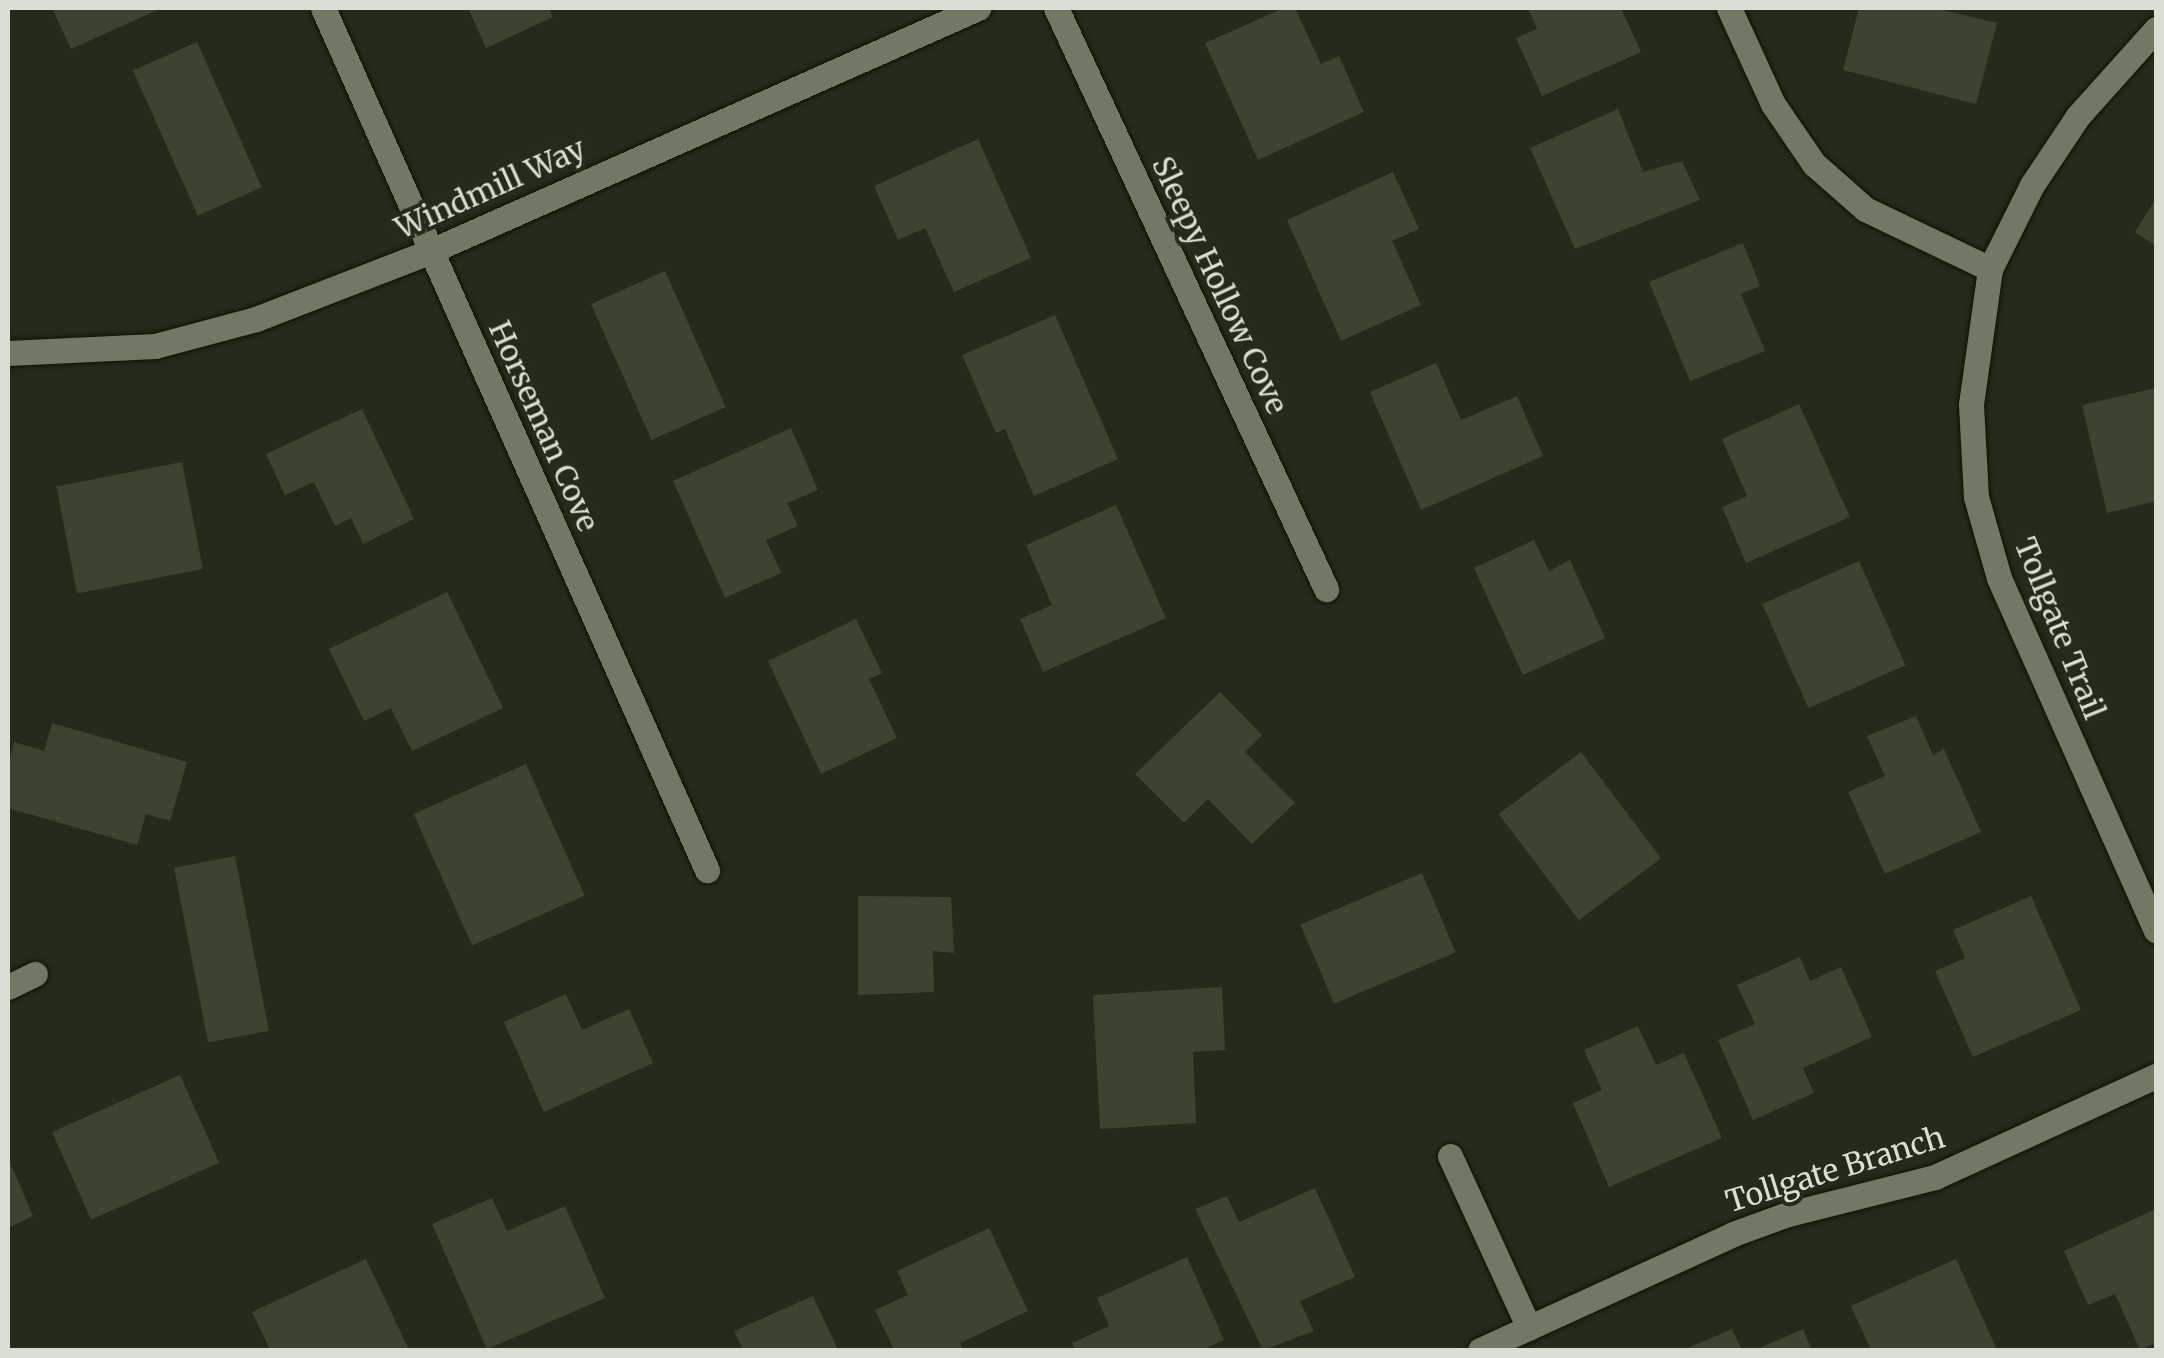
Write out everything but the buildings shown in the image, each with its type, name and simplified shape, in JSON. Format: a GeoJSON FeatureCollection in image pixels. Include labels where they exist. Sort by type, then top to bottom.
{"type":"FeatureCollection","features":[{"type":"Feature","properties":{"kind":"street","name":"Horseman Cove"},"geometry":{"type":"LineString","coordinates":[[323,8],[707,870]]}},
{"type":"Feature","properties":{"kind":"street","name":"Windmill Way"},"geometry":{"type":"LineString","coordinates":[[8,352],[155,346],[256,320],[431,251],[978,8]]}},
{"type":"Feature","properties":{"kind":"street","name":"Sleepy Hollow Cove"},"geometry":{"type":"LineString","coordinates":[[1056,8],[1326,589]]}},
{"type":"Feature","properties":{"kind":"street"},"geometry":{"type":"LineString","coordinates":[[1730,8],[1773,104],[1814,164],[1864,208],[1990,269]]}},
{"type":"Feature","properties":{"kind":"street","name":"Tollgate Trail"},"geometry":{"type":"LineString","coordinates":[[2156,28],[2078,116],[2032,185],[1990,269],[1971,405],[1976,497],[1999,578],[2156,931]]}},
{"type":"Feature","properties":{"kind":"street"},"geometry":{"type":"LineString","coordinates":[[8,987],[35,974]]}},
{"type":"Feature","properties":{"kind":"street","name":"Tollgate Branch"},"geometry":{"type":"LineString","coordinates":[[1480,1350],[1733,1234],[1788,1214],[1935,1177],[2156,1076]]}},
{"type":"Feature","properties":{"kind":"street"},"geometry":{"type":"LineString","coordinates":[[1450,1156],[1530,1328]]}}]}
